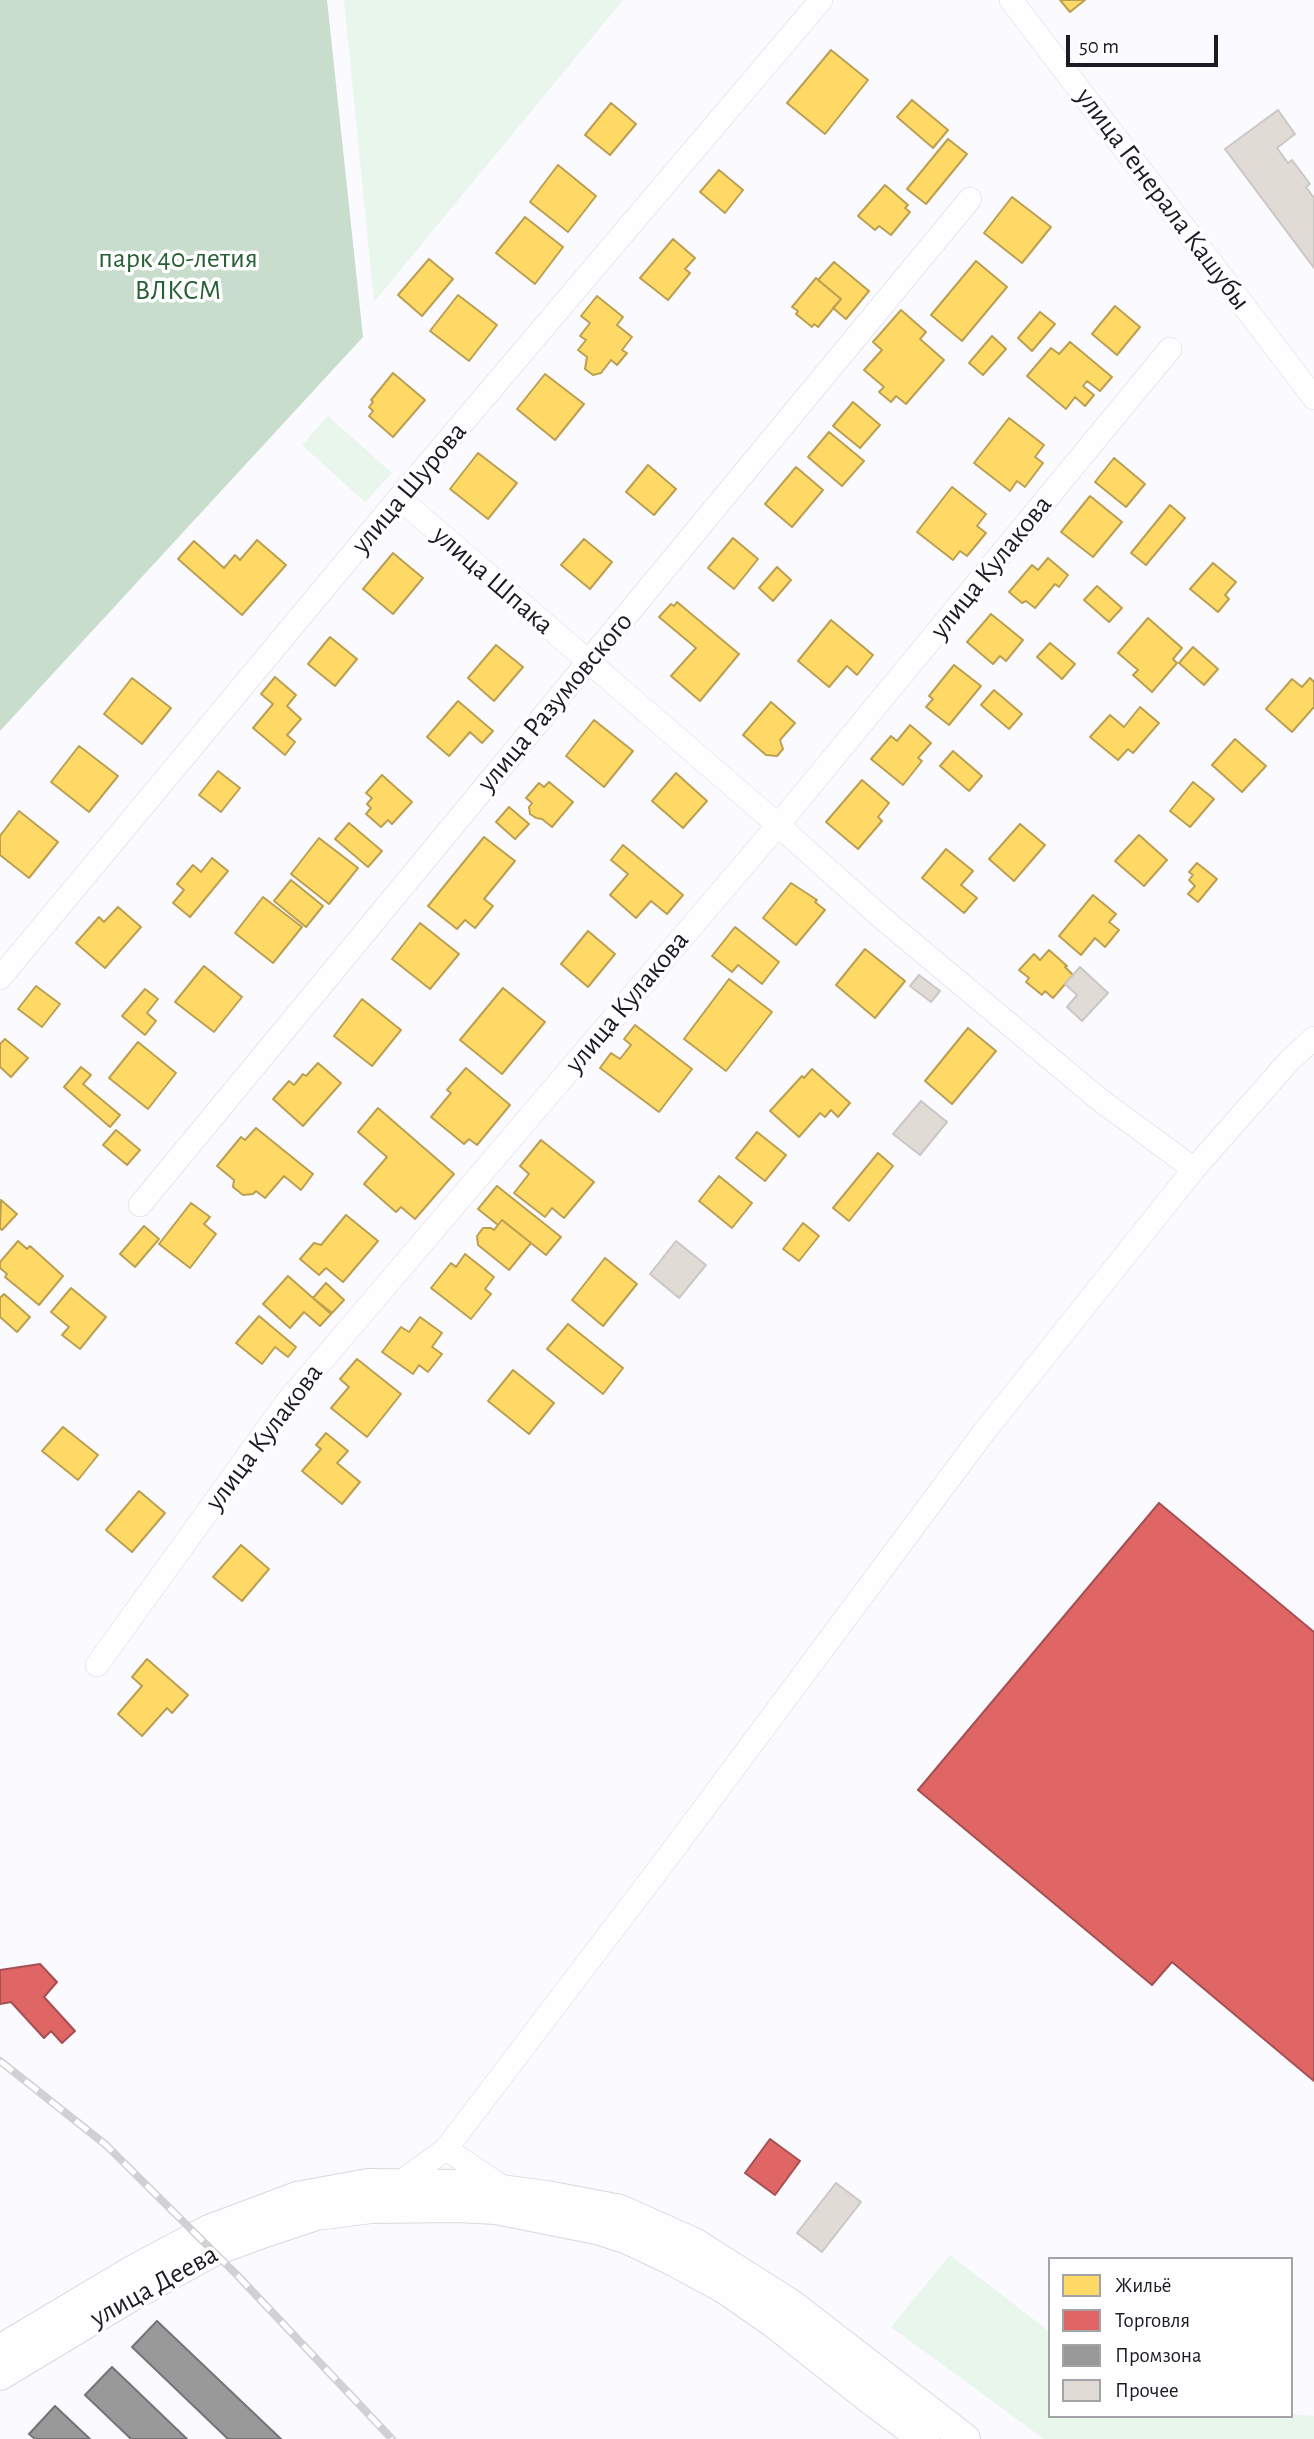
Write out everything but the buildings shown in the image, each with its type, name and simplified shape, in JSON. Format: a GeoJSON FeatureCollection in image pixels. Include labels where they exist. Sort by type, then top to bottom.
{"type":"FeatureCollection","features":[{"type":"Feature","properties":{"kind":"main road"},"geometry":{"type":"LineString","coordinates":[[0,2350],[134,2270],[209,2230],[297,2197],[368,2184],[461,2185],[620,2210],[694,2243],[790,2304],[965,2439]]}},
{"type":"Feature","properties":{"kind":"main road","name":"улица Деева"},"geometry":{"type":"LineString","coordinates":[[0,2375],[133,2295],[213,2251],[316,2215],[371,2208],[496,2209],[597,2229],[628,2239],[724,2288],[773,2322],[924,2439]]}},
{"type":"Feature","properties":{"kind":"street","name":"улица Шурова"},"geometry":{"type":"LineString","coordinates":[[0,978],[399,498],[821,0]]}},
{"type":"Feature","properties":{"kind":"street","name":"улица Генерала Кашубы"},"geometry":{"type":"LineString","coordinates":[[1011,0],[1314,398]]}},
{"type":"Feature","properties":{"kind":"street","name":"улица Разумовского"},"geometry":{"type":"LineString","coordinates":[[140,1205],[970,199]]}},
{"type":"Feature","properties":{"kind":"street","name":"улица Кулакова"},"geometry":{"type":"LineString","coordinates":[[97,1665],[286,1403],[778,825],[1170,349]]}},
{"type":"Feature","properties":{"kind":"street","name":"улица Шпака"},"geometry":{"type":"LineString","coordinates":[[399,498],[882,918],[1100,1100],[1194,1169]]}},
{"type":"Feature","properties":{"kind":"street"},"geometry":{"type":"LineString","coordinates":[[398,2185],[446,2149],[984,1432],[1194,1169],[1290,1060],[1314,1038]]}},
{"type":"Feature","properties":{"kind":"street"},"geometry":{"type":"LineString","coordinates":[[446,2149],[510,2192]]}},
{"type":"Feature","properties":{"kind":"shaded area"},"geometry":{"type":"Polygon","coordinates":[[[344,0],[623,0],[374,302],[344,0]]]}},
{"type":"Feature","properties":{"kind":"shaded area"},"geometry":{"type":"Polygon","coordinates":[[[328,416],[392,473],[365,502],[302,445],[328,416]]]}},
{"type":"Feature","properties":{"kind":"shaded area"},"geometry":{"type":"Polygon","coordinates":[[[950,2255],[1048,2330],[1048,2418],[1293,2418],[1293,2414],[1314,2416],[1314,2439],[1044,2439],[891,2327],[950,2255]]]}},
{"type":"Feature","properties":{"kind":"green space","name":"парк 40-летия ВЛКСМ"},"geometry":{"type":"Polygon","coordinates":[[[0,0],[327,0],[363,337],[0,731],[0,0]]]}},
{"type":"Feature","properties":{"kind":"railway"},"geometry":{"type":"LineString","coordinates":[[0,2061],[106,2145],[237,2275],[392,2439]]}}]}
